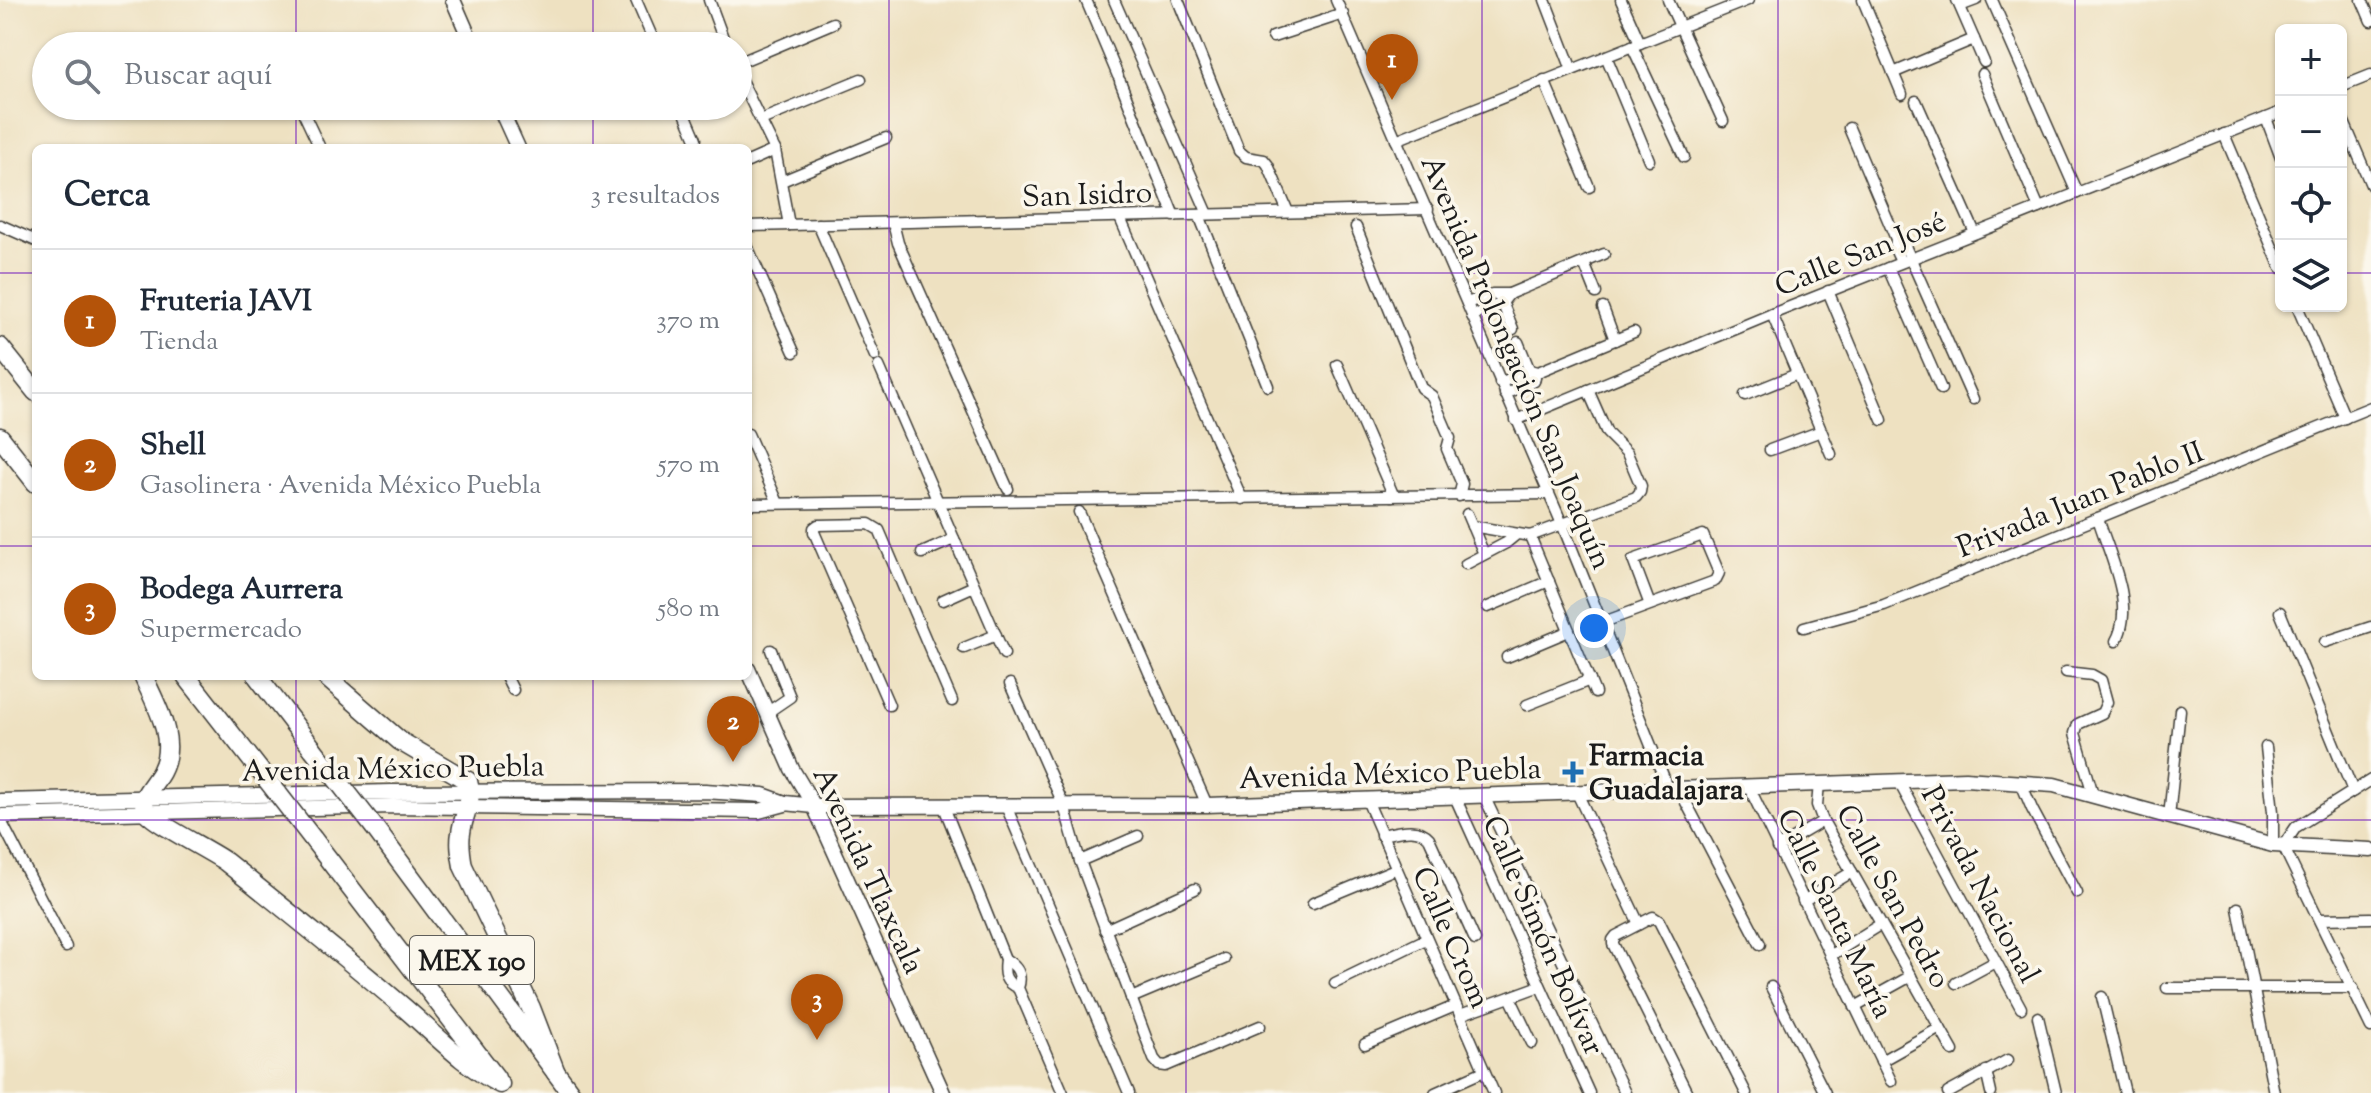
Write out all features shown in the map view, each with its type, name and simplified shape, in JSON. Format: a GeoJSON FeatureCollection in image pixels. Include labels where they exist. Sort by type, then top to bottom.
{"type":"FeatureCollection","features":[{"type":"Feature","properties":{"kind":"highway"},"geometry":{"type":"LineString","coordinates":[[0,347],[32,387]]}},
{"type":"Feature","properties":{"kind":"highway"},"geometry":{"type":"LineString","coordinates":[[0,437],[32,478]]}},
{"type":"Feature","properties":{"kind":"highway"},"geometry":{"type":"LineString","coordinates":[[145,680],[168,737],[168,750],[160,774],[145,805],[155,822],[189,838],[222,859],[340,953],[475,1071],[504,1089]]}},
{"type":"Feature","properties":{"kind":"highway","name":"MEX 190"},"geometry":{"type":"LineString","coordinates":[[189,680],[504,1089]]}},
{"type":"Feature","properties":{"kind":"highway","name":"MEX 190"},"geometry":{"type":"LineString","coordinates":[[260,680],[374,827],[571,1093]]}},
{"type":"Feature","properties":{"kind":"highway"},"geometry":{"type":"LineString","coordinates":[[330,680],[400,741],[468,781],[470,801],[461,831],[463,866],[531,1008],[556,1073]]}},
{"type":"Feature","properties":{"kind":"main road"},"geometry":{"type":"LineString","coordinates":[[453,0],[467,32]]}},
{"type":"Feature","properties":{"kind":"main road"},"geometry":{"type":"LineString","coordinates":[[505,120],[516,144]]}},
{"type":"Feature","properties":{"kind":"main road","name":"Avenida Tlaxcala"},"geometry":{"type":"LineString","coordinates":[[752,678],[792,769],[814,806],[943,1093]]}},
{"type":"Feature","properties":{"kind":"main road","name":"Avenida México Puebla"},"geometry":{"type":"LineString","coordinates":[[0,801],[393,806],[470,801],[759,811],[785,803],[944,807],[1207,805],[1965,779],[2050,785],[2093,794],[2278,845],[2371,850]]}},
{"type":"Feature","properties":{"kind":"main road","name":"Avenida México Puebla"},"geometry":{"type":"LineString","coordinates":[[0,817],[145,805]]}},
{"type":"Feature","properties":{"kind":"street"},"geometry":{"type":"LineString","coordinates":[[636,0],[650,32]]}},
{"type":"Feature","properties":{"kind":"street"},"geometry":{"type":"LineString","coordinates":[[709,0],[721,32]]}},
{"type":"Feature","properties":{"kind":"street"},"geometry":{"type":"LineString","coordinates":[[1086,0],[1174,216]]}},
{"type":"Feature","properties":{"kind":"street"},"geometry":{"type":"LineString","coordinates":[[1114,0],[1204,214],[1268,386]]}},
{"type":"Feature","properties":{"kind":"street"},"geometry":{"type":"LineString","coordinates":[[1178,0],[1239,151],[1246,157],[1264,160],[1288,212]]}},
{"type":"Feature","properties":{"kind":"street","name":"Avenida Prolongación San Joaquín"},"geometry":{"type":"LineString","coordinates":[[1336,0],[1562,524],[1664,778],[1760,944]]}},
{"type":"Feature","properties":{"kind":"street"},"geometry":{"type":"LineString","coordinates":[[1545,0],[1572,70]]}},
{"type":"Feature","properties":{"kind":"street"},"geometry":{"type":"LineString","coordinates":[[1621,0],[1636,44],[1684,157]]}},
{"type":"Feature","properties":{"kind":"street"},"geometry":{"type":"LineString","coordinates":[[1668,0],[1723,121]]}},
{"type":"Feature","properties":{"kind":"street"},"geometry":{"type":"LineString","coordinates":[[1396,140],[1748,0]]}},
{"type":"Feature","properties":{"kind":"street"},"geometry":{"type":"LineString","coordinates":[[1863,0],[1902,94]]}},
{"type":"Feature","properties":{"kind":"street"},"geometry":{"type":"LineString","coordinates":[[1976,0],[1958,3],[1984,62]]}},
{"type":"Feature","properties":{"kind":"street"},"geometry":{"type":"LineString","coordinates":[[1992,0],[2077,193]]}},
{"type":"Feature","properties":{"kind":"street"},"geometry":{"type":"LineString","coordinates":[[2366,2],[2371,21]]}},
{"type":"Feature","properties":{"kind":"street"},"geometry":{"type":"LineString","coordinates":[[1273,37],[1343,14]]}},
{"type":"Feature","properties":{"kind":"street"},"geometry":{"type":"LineString","coordinates":[[752,57],[833,23]]}},
{"type":"Feature","properties":{"kind":"street"},"geometry":{"type":"LineString","coordinates":[[1893,73],[1974,39]]}},
{"type":"Feature","properties":{"kind":"street"},"geometry":{"type":"LineString","coordinates":[[1606,56],[1649,160]]}},
{"type":"Feature","properties":{"kind":"street"},"geometry":{"type":"LineString","coordinates":[[1982,74],[2039,208]]}},
{"type":"Feature","properties":{"kind":"street"},"geometry":{"type":"LineString","coordinates":[[2347,85],[2371,75]]}},
{"type":"Feature","properties":{"kind":"street"},"geometry":{"type":"LineString","coordinates":[[761,120],[861,79]]}},
{"type":"Feature","properties":{"kind":"street"},"geometry":{"type":"LineString","coordinates":[[1544,80],[1589,187]]}},
{"type":"Feature","properties":{"kind":"street"},"geometry":{"type":"LineString","coordinates":[[1916,101],[1975,233]]}},
{"type":"Feature","properties":{"kind":"street"},"geometry":{"type":"LineString","coordinates":[[752,102],[775,150],[789,225]]}},
{"type":"Feature","properties":{"kind":"street","name":"Calle San José"},"geometry":{"type":"LineString","coordinates":[[1516,420],[1828,291],[2275,114]]}},
{"type":"Feature","properties":{"kind":"street"},"geometry":{"type":"LineString","coordinates":[[2266,118],[2275,142]]}},
{"type":"Feature","properties":{"kind":"street"},"geometry":{"type":"LineString","coordinates":[[307,120],[318,143]]}},
{"type":"Feature","properties":{"kind":"street"},"geometry":{"type":"LineString","coordinates":[[688,120],[696,139]]}},
{"type":"Feature","properties":{"kind":"street"},"geometry":{"type":"LineString","coordinates":[[1849,128],[1896,239],[1895,249],[1906,260],[1973,399]]}},
{"type":"Feature","properties":{"kind":"street"},"geometry":{"type":"LineString","coordinates":[[2347,129],[2371,185]]}},
{"type":"Feature","properties":{"kind":"street"},"geometry":{"type":"LineString","coordinates":[[2224,134],[2275,254]]}},
{"type":"Feature","properties":{"kind":"street"},"geometry":{"type":"LineString","coordinates":[[782,181],[886,138]]}},
{"type":"Feature","properties":{"kind":"street"},"geometry":{"type":"LineString","coordinates":[[752,160],[775,150]]}},
{"type":"Feature","properties":{"kind":"street","name":"San Isidro"},"geometry":{"type":"LineString","coordinates":[[752,226],[1428,209]]}},
{"type":"Feature","properties":{"kind":"street"},"geometry":{"type":"LineString","coordinates":[[1120,218],[1242,499]]}},
{"type":"Feature","properties":{"kind":"street"},"geometry":{"type":"LineString","coordinates":[[893,223],[898,243],[1008,489]]}},
{"type":"Feature","properties":{"kind":"street"},"geometry":{"type":"LineString","coordinates":[[818,224],[1004,654]]}},
{"type":"Feature","properties":{"kind":"street"},"geometry":{"type":"LineString","coordinates":[[0,225],[32,239]]}},
{"type":"Feature","properties":{"kind":"street"},"geometry":{"type":"LineString","coordinates":[[1356,227],[1421,388],[1432,396],[1450,438],[1447,449],[1462,484],[1459,496]]}},
{"type":"Feature","properties":{"kind":"street"},"geometry":{"type":"LineString","coordinates":[[1472,316],[1503,297],[1604,254]]}},
{"type":"Feature","properties":{"kind":"street"},"geometry":{"type":"LineString","coordinates":[[752,257],[794,352]]}},
{"type":"Feature","properties":{"kind":"street"},"geometry":{"type":"LineString","coordinates":[[1584,263],[1596,293]]}},
{"type":"Feature","properties":{"kind":"street"},"geometry":{"type":"LineString","coordinates":[[1888,268],[1941,389]]}},
{"type":"Feature","properties":{"kind":"street"},"geometry":{"type":"LineString","coordinates":[[1828,291],[1882,420]]}},
{"type":"Feature","properties":{"kind":"street"},"geometry":{"type":"LineString","coordinates":[[1467,303],[1503,297]]}},
{"type":"Feature","properties":{"kind":"street"},"geometry":{"type":"LineString","coordinates":[[1503,297],[1513,329]]}},
{"type":"Feature","properties":{"kind":"street"},"geometry":{"type":"LineString","coordinates":[[1603,308],[1615,340]]}},
{"type":"Feature","properties":{"kind":"street"},"geometry":{"type":"LineString","coordinates":[[2300,312],[2345,418]]}},
{"type":"Feature","properties":{"kind":"street"},"geometry":{"type":"LineString","coordinates":[[1772,314],[1831,454]]}},
{"type":"Feature","properties":{"kind":"street"},"geometry":{"type":"LineString","coordinates":[[1500,383],[1534,374],[1634,332]]}},
{"type":"Feature","properties":{"kind":"street"},"geometry":{"type":"LineString","coordinates":[[1518,342],[1534,374]]}},
{"type":"Feature","properties":{"kind":"street"},"geometry":{"type":"LineString","coordinates":[[1337,365],[1392,496]]}},
{"type":"Feature","properties":{"kind":"street"},"geometry":{"type":"LineString","coordinates":[[1505,394],[1534,374]]}},
{"type":"Feature","properties":{"kind":"street"},"geometry":{"type":"LineString","coordinates":[[1745,395],[1797,374]]}},
{"type":"Feature","properties":{"kind":"street"},"geometry":{"type":"LineString","coordinates":[[1472,526],[1530,536],[1636,497],[1641,486],[1627,453],[1607,433],[1588,390]]}},
{"type":"Feature","properties":{"kind":"street","name":"Privada Juan Pablo II"},"geometry":{"type":"LineString","coordinates":[[1804,627],[1884,605],[2371,407]]}},
{"type":"Feature","properties":{"kind":"street"},"geometry":{"type":"LineString","coordinates":[[1770,450],[1821,431]]}},
{"type":"Feature","properties":{"kind":"street"},"geometry":{"type":"LineString","coordinates":[[752,443],[778,503]]}},
{"type":"Feature","properties":{"kind":"street"},"geometry":{"type":"LineString","coordinates":[[752,504],[1548,494]]}},
{"type":"Feature","properties":{"kind":"street"},"geometry":{"type":"LineString","coordinates":[[839,504],[841,524]]}},
{"type":"Feature","properties":{"kind":"street"},"geometry":{"type":"LineString","coordinates":[[1079,512],[1207,805]]}},
{"type":"Feature","properties":{"kind":"street"},"geometry":{"type":"LineString","coordinates":[[1467,514],[1484,554]]}},
{"type":"Feature","properties":{"kind":"street"},"geometry":{"type":"LineString","coordinates":[[2098,518],[2125,604],[2124,627],[2116,641]]}},
{"type":"Feature","properties":{"kind":"street"},"geometry":{"type":"LineString","coordinates":[[889,705],[814,532],[818,525],[869,524],[879,530],[952,701]]}},
{"type":"Feature","properties":{"kind":"street"},"geometry":{"type":"LineString","coordinates":[[1466,564],[1517,534]]}},
{"type":"Feature","properties":{"kind":"street"},"geometry":{"type":"LineString","coordinates":[[1601,623],[1650,605],[1718,578],[1719,573],[1703,535],[1633,560],[1650,605]]}},
{"type":"Feature","properties":{"kind":"street"},"geometry":{"type":"LineString","coordinates":[[1530,536],[1595,693]]}},
{"type":"Feature","properties":{"kind":"street"},"geometry":{"type":"LineString","coordinates":[[922,553],[954,539]]}},
{"type":"Feature","properties":{"kind":"street"},"geometry":{"type":"LineString","coordinates":[[1488,607],[1549,581]]}},
{"type":"Feature","properties":{"kind":"street"},"geometry":{"type":"LineString","coordinates":[[943,600],[974,586]]}},
{"type":"Feature","properties":{"kind":"street"},"geometry":{"type":"LineString","coordinates":[[2280,612],[2353,791]]}},
{"type":"Feature","properties":{"kind":"street"},"geometry":{"type":"LineString","coordinates":[[2325,642],[2371,627]]}},
{"type":"Feature","properties":{"kind":"street"},"geometry":{"type":"LineString","coordinates":[[1507,657],[1569,631]]}},
{"type":"Feature","properties":{"kind":"street"},"geometry":{"type":"LineString","coordinates":[[964,648],[996,635]]}},
{"type":"Feature","properties":{"kind":"street"},"geometry":{"type":"LineString","coordinates":[[768,712],[790,697],[771,650]]}},
{"type":"Feature","properties":{"kind":"street"},"geometry":{"type":"LineString","coordinates":[[2066,672],[2092,675],[2101,680],[2107,702],[2102,713],[2078,724],[2075,733],[2093,794]]}},
{"type":"Feature","properties":{"kind":"street"},"geometry":{"type":"LineString","coordinates":[[508,680],[513,690]]}},
{"type":"Feature","properties":{"kind":"street"},"geometry":{"type":"LineString","coordinates":[[1527,705],[1590,680]]}},
{"type":"Feature","properties":{"kind":"street"},"geometry":{"type":"LineString","coordinates":[[1010,684],[1064,806],[1080,861],[1154,1059],[1159,1065],[1166,1066],[1260,1026]]}},
{"type":"Feature","properties":{"kind":"street"},"geometry":{"type":"LineString","coordinates":[[2169,817],[2180,710]]}},
{"type":"Feature","properties":{"kind":"street"},"geometry":{"type":"LineString","coordinates":[[2266,747],[2278,845],[2320,919],[2371,1027]]}},
{"type":"Feature","properties":{"kind":"street"},"geometry":{"type":"LineString","coordinates":[[2278,845],[2296,827],[2371,780]]}},
{"type":"Feature","properties":{"kind":"street","name":"Privada Nacional"},"geometry":{"type":"LineString","coordinates":[[1899,782],[2021,1008]]}},
{"type":"Feature","properties":{"kind":"street"},"geometry":{"type":"LineString","coordinates":[[2021,783],[2077,893]]}},
{"type":"Feature","properties":{"kind":"street","name":"Calle San Pedro"},"geometry":{"type":"LineString","coordinates":[[1819,784],[1817,805],[1823,821],[1953,1051]]}},
{"type":"Feature","properties":{"kind":"street","name":"Calle Santa María"},"geometry":{"type":"LineString","coordinates":[[1749,787],[1891,1081]]}},
{"type":"Feature","properties":{"kind":"street"},"geometry":{"type":"LineString","coordinates":[[1577,793],[1639,924]]}},
{"type":"Feature","properties":{"kind":"street"},"geometry":{"type":"LineString","coordinates":[[1484,796],[1625,1093]]}},
{"type":"Feature","properties":{"kind":"street","name":"Calle Simón Bolívar"},"geometry":{"type":"LineString","coordinates":[[1455,797],[1589,1093]]}},
{"type":"Feature","properties":{"kind":"street","name":"Calle Crom"},"geometry":{"type":"LineString","coordinates":[[1367,800],[1494,1093]]}},
{"type":"Feature","properties":{"kind":"street"},"geometry":{"type":"LineString","coordinates":[[1006,806],[1129,1093]]}},
{"type":"Feature","properties":{"kind":"street"},"geometry":{"type":"LineString","coordinates":[[944,807],[1005,959],[1018,971],[1021,980],[1018,988],[1063,1093]]}},
{"type":"Feature","properties":{"kind":"street"},"geometry":{"type":"LineString","coordinates":[[0,817],[66,947]]}},
{"type":"Feature","properties":{"kind":"street"},"geometry":{"type":"LineString","coordinates":[[1777,848],[1823,821]]}},
{"type":"Feature","properties":{"kind":"street"},"geometry":{"type":"LineString","coordinates":[[1381,835],[1424,831],[1475,940]]}},
{"type":"Feature","properties":{"kind":"street"},"geometry":{"type":"LineString","coordinates":[[1080,861],[1138,836]]}},
{"type":"Feature","properties":{"kind":"street"},"geometry":{"type":"LineString","coordinates":[[1313,903],[1395,869]]}},
{"type":"Feature","properties":{"kind":"street"},"geometry":{"type":"LineString","coordinates":[[1803,901],[1852,872]]}},
{"type":"Feature","properties":{"kind":"street"},"geometry":{"type":"LineString","coordinates":[[1105,930],[1195,889]]}},
{"type":"Feature","properties":{"kind":"street"},"geometry":{"type":"LineString","coordinates":[[2238,908],[2274,1093]]}},
{"type":"Feature","properties":{"kind":"street"},"geometry":{"type":"LineString","coordinates":[[1687,1093],[1613,944],[1616,936],[1653,917],[1659,921],[1746,1093]]}},
{"type":"Feature","properties":{"kind":"street"},"geometry":{"type":"LineString","coordinates":[[2320,919],[2371,918]]}},
{"type":"Feature","properties":{"kind":"street"},"geometry":{"type":"LineString","coordinates":[[1830,956],[1881,924]]}},
{"type":"Feature","properties":{"kind":"street"},"geometry":{"type":"LineString","coordinates":[[1335,983],[1426,939]]}},
{"type":"Feature","properties":{"kind":"street"},"geometry":{"type":"LineString","coordinates":[[1131,998],[1224,959]]}},
{"type":"Feature","properties":{"kind":"street"},"geometry":{"type":"LineString","coordinates":[[1956,983],[1995,962]]}},
{"type":"Feature","properties":{"kind":"street"},"geometry":{"type":"LineString","coordinates":[[1855,1007],[1911,976]]}},
{"type":"Feature","properties":{"kind":"street"},"geometry":{"type":"LineString","coordinates":[[1365,1044],[1457,1010],[1540,986]]}},
{"type":"Feature","properties":{"kind":"street"},"geometry":{"type":"LineString","coordinates":[[1771,987],[1825,1093]]}},
{"type":"Feature","properties":{"kind":"street"},"geometry":{"type":"LineString","coordinates":[[2167,988],[2353,988]]}},
{"type":"Feature","properties":{"kind":"street"},"geometry":{"type":"LineString","coordinates":[[1510,997],[1532,1043]]}},
{"type":"Feature","properties":{"kind":"street"},"geometry":{"type":"LineString","coordinates":[[2102,997],[2125,1093]]}},
{"type":"Feature","properties":{"kind":"street"},"geometry":{"type":"LineString","coordinates":[[2038,1017],[2056,1093]]}},
{"type":"Feature","properties":{"kind":"street"},"geometry":{"type":"LineString","coordinates":[[1881,1061],[1940,1028]]}},
{"type":"Feature","properties":{"kind":"street"},"geometry":{"type":"LineString","coordinates":[[1948,1093],[2008,1060]]}},
{"type":"Feature","properties":{"kind":"street"},"geometry":{"type":"LineString","coordinates":[[1435,1093],[1484,1071]]}},
{"type":"Feature","properties":{"kind":"street"},"geometry":{"type":"LineString","coordinates":[[1986,1071],[1991,1093]]}},
{"type":"Feature","properties":{"kind":"place","name":"Fruteria JAVI"},"geometry":{"type":"Point","coordinates":[1392,100]}},
{"type":"Feature","properties":{"kind":"place","name":"Shell"},"geometry":{"type":"Point","coordinates":[733,762]}},
{"type":"Feature","properties":{"kind":"place","name":"Farmacia Guadalajara"},"geometry":{"type":"Point","coordinates":[1573,772]}},
{"type":"Feature","properties":{"kind":"place","name":"Bodega Aurrera"},"geometry":{"type":"Point","coordinates":[817,1040]}}]}
